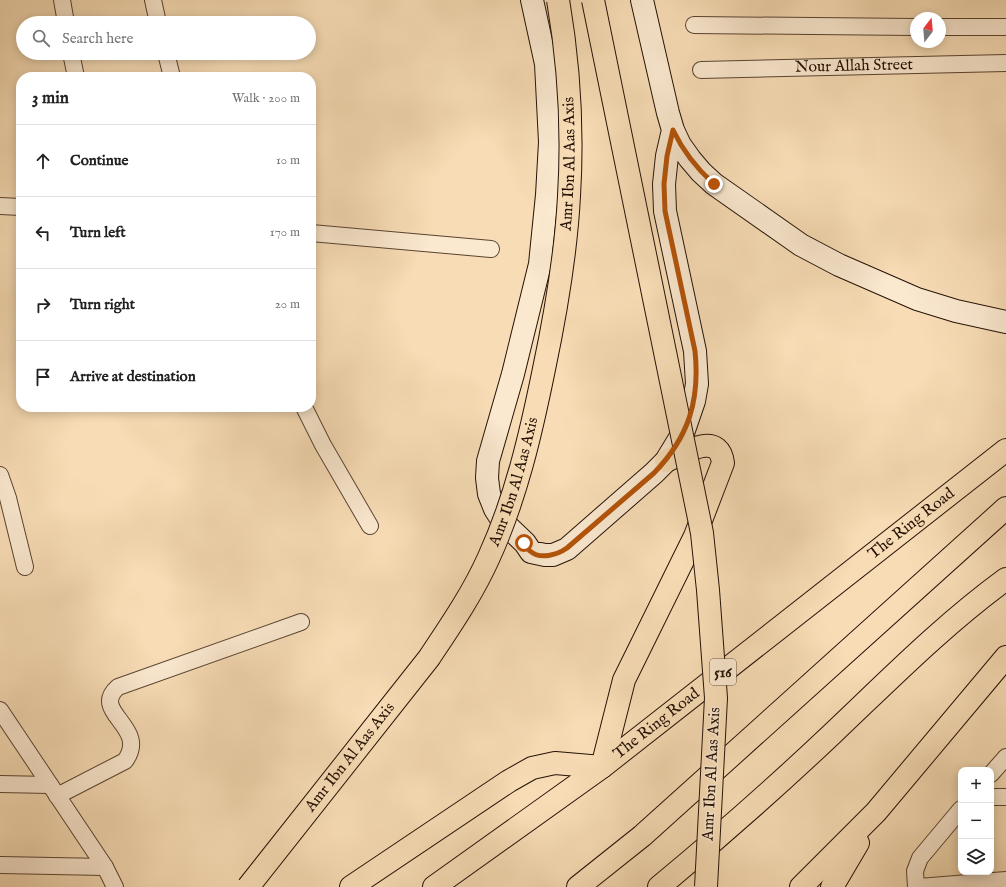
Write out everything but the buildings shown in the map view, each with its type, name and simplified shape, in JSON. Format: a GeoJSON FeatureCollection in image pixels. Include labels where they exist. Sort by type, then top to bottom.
{"type":"FeatureCollection","features":[{"type":"Feature","properties":{"kind":"main road","name":"Amr Ibn Al Aas Axis"},"geometry":{"type":"LineString","coordinates":[[248,887],[429,658],[454,622],[489,558],[506,515],[519,475],[537,405],[550,340],[565,240],[569,196],[570,140],[566,61],[558,0]]}},
{"type":"Feature","properties":{"kind":"main road","name":"Amr Ibn Al Aas Axis"},"geometry":{"type":"LineString","coordinates":[[594,0],[702,533],[716,698],[706,887]]}},
{"type":"Feature","properties":{"kind":"main road"},"geometry":{"type":"LineString","coordinates":[[351,887],[509,781],[532,768],[554,763],[602,767],[624,680],[694,536],[723,463],[722,455],[717,448],[709,445],[701,446],[666,461]]}},
{"type":"Feature","properties":{"kind":"main road","name":"The Ring Road"},"geometry":{"type":"LineString","coordinates":[[434,887],[602,767],[1006,450]]}},
{"type":"Feature","properties":{"kind":"main road"},"geometry":{"type":"LineString","coordinates":[[578,887],[642,836],[1006,508]]}},
{"type":"Feature","properties":{"kind":"main road"},"geometry":{"type":"LineString","coordinates":[[659,887],[729,828],[831,735],[909,659],[988,592],[1006,579]]}},
{"type":"Feature","properties":{"kind":"main road"},"geometry":{"type":"LineString","coordinates":[[801,887],[876,812],[1006,657]]}},
{"type":"Feature","properties":{"kind":"main road"},"geometry":{"type":"LineString","coordinates":[[832,887],[876,812]]}},
{"type":"Feature","properties":{"kind":"street"},"geometry":{"type":"LineString","coordinates":[[62,0],[65,16]]}},
{"type":"Feature","properties":{"kind":"street"},"geometry":{"type":"LineString","coordinates":[[153,0],[156,16]]}},
{"type":"Feature","properties":{"kind":"street"},"geometry":{"type":"LineString","coordinates":[[532,0],[546,64],[550,142],[547,195],[540,264],[513,374],[488,461],[487,478],[489,494],[495,509],[504,523],[531,552],[553,555],[560,553],[567,548],[654,473],[666,461],[684,432],[694,401],[696,384],[695,351],[665,211],[664,184],[667,156],[673,130]]}},
{"type":"Feature","properties":{"kind":"street"},"geometry":{"type":"LineString","coordinates":[[642,0],[673,130],[680,145],[701,172],[714,184],[801,245],[839,266],[917,299],[956,311],[1006,322]]}},
{"type":"Feature","properties":{"kind":"street"},"geometry":{"type":"LineString","coordinates":[[694,25],[910,27]]}},
{"type":"Feature","properties":{"kind":"street"},"geometry":{"type":"LineString","coordinates":[[946,27],[1006,28]]}},
{"type":"Feature","properties":{"kind":"street"},"geometry":{"type":"LineString","coordinates":[[73,60],[75,72]]}},
{"type":"Feature","properties":{"kind":"street"},"geometry":{"type":"LineString","coordinates":[[168,60],[171,72]]}},
{"type":"Feature","properties":{"kind":"street","name":"Nour Allah Street"},"geometry":{"type":"LineString","coordinates":[[701,70],[1006,63]]}},
{"type":"Feature","properties":{"kind":"street"},"geometry":{"type":"LineString","coordinates":[[0,206],[16,207]]}},
{"type":"Feature","properties":{"kind":"street"},"geometry":{"type":"LineString","coordinates":[[316,233],[491,249]]}},
{"type":"Feature","properties":{"kind":"street"},"geometry":{"type":"LineString","coordinates":[[306,412],[323,445],[370,526]]}},
{"type":"Feature","properties":{"kind":"street"},"geometry":{"type":"LineString","coordinates":[[0,475],[4,499],[25,567]]}},
{"type":"Feature","properties":{"kind":"street"},"geometry":{"type":"LineString","coordinates":[[0,784],[54,791],[126,761],[132,748],[130,734],[110,706],[113,691],[118,687],[301,622]]}},
{"type":"Feature","properties":{"kind":"street"},"geometry":{"type":"LineString","coordinates":[[0,710],[105,867],[115,887]]}},
{"type":"Feature","properties":{"kind":"street"},"geometry":{"type":"LineString","coordinates":[[994,771],[1006,757]]}},
{"type":"Feature","properties":{"kind":"street"},"geometry":{"type":"LineString","coordinates":[[994,797],[1006,797]]}},
{"type":"Feature","properties":{"kind":"street"},"geometry":{"type":"LineString","coordinates":[[958,813],[920,858],[915,871],[917,887],[1006,880]]}},
{"type":"Feature","properties":{"kind":"street"},"geometry":{"type":"LineString","coordinates":[[0,865],[105,867]]}},
{"type":"Feature","properties":{"kind":"route"},"geometry":{"type":"LineString","coordinates":[[524,543],[531,552],[538,554],[553,555],[560,553],[654,473],[666,461],[684,432],[694,401],[697,368],[695,351],[665,211],[664,184],[667,156],[673,130],[680,145],[690,159],[714,184]]}}]}
